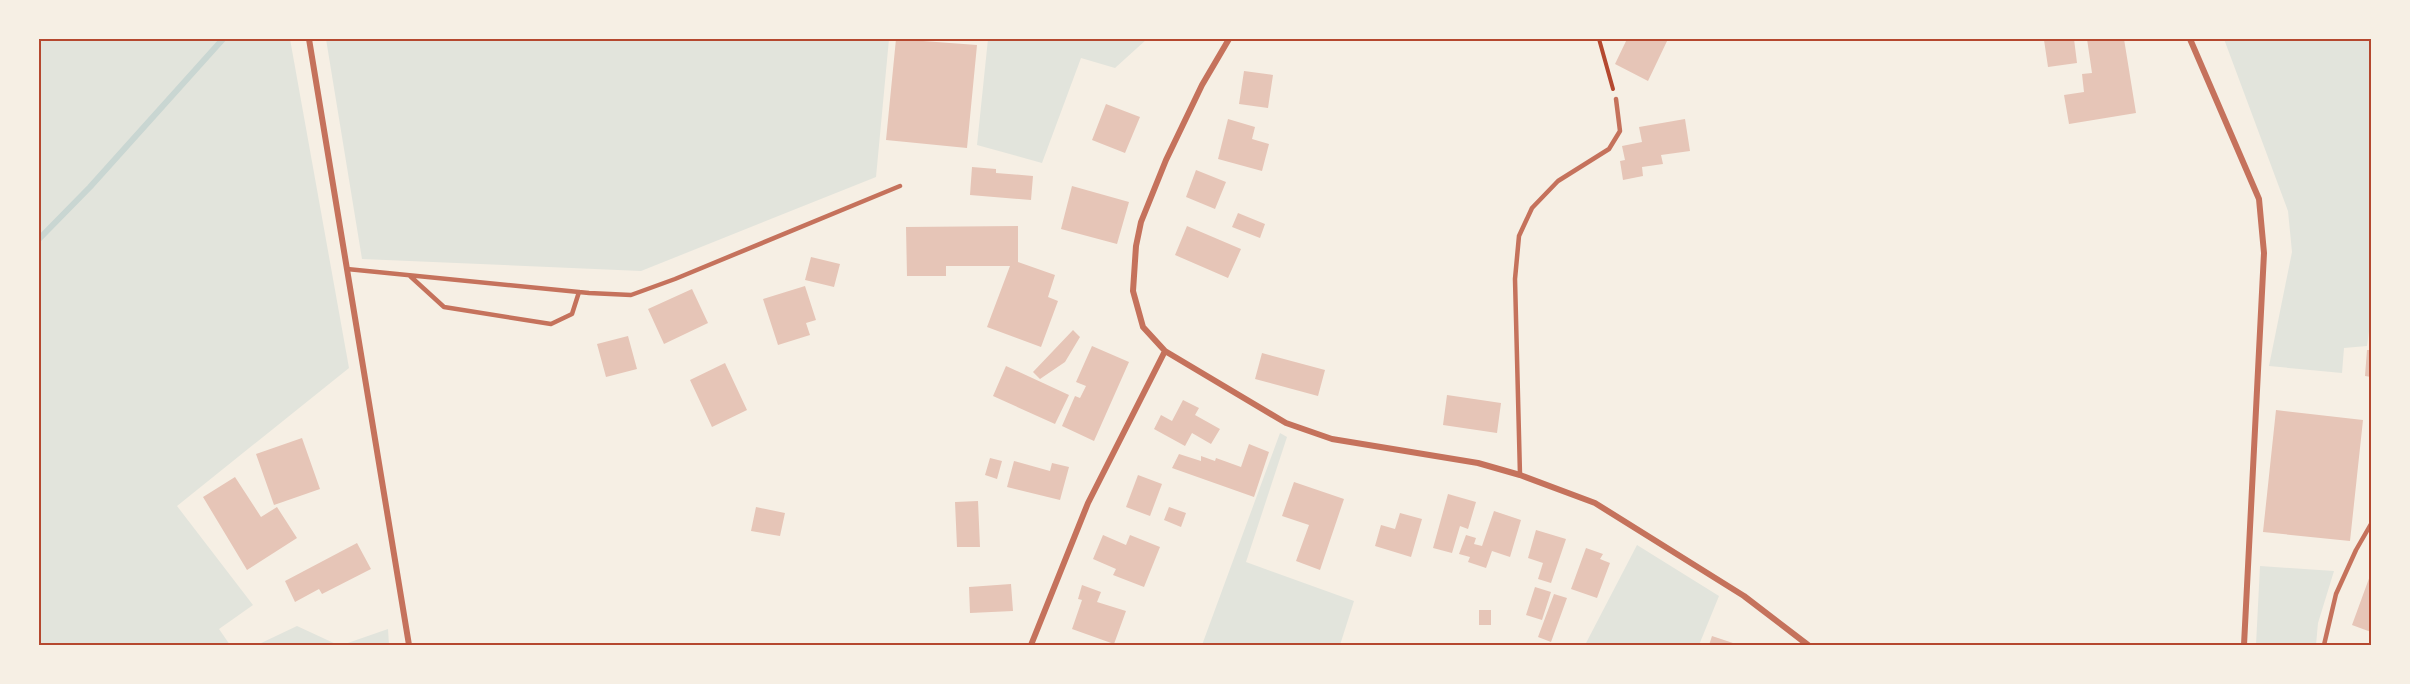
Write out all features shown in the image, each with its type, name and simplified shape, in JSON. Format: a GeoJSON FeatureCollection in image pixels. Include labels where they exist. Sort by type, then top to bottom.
{"type":"FeatureCollection","features":[{"type":"Feature","properties":{"kind":"street"},"geometry":{"type":"LineString","coordinates":[[309,39],[409,645]]}},
{"type":"Feature","properties":{"kind":"street"},"geometry":{"type":"LineString","coordinates":[[1229,39],[1202,85],[1166,160],[1141,222],[1136,246],[1133,291],[1143,327],[1165,351],[1286,423],[1323,436],[1478,463],[1520,475],[1595,503],[1744,596],[1808,645]]}},
{"type":"Feature","properties":{"kind":"street"},"geometry":{"type":"LineString","coordinates":[[2190,39],[2259,199],[2264,253],[2244,645]]}},
{"type":"Feature","properties":{"kind":"street"},"geometry":{"type":"LineString","coordinates":[[1031,645],[1088,503],[1165,351]]}},
{"type":"Feature","properties":{"kind":"lane"},"geometry":{"type":"LineString","coordinates":[[1520,475],[1515,279],[1519,236],[1532,208],[1558,181],[1609,149],[1620,130],[1616,99]]}},
{"type":"Feature","properties":{"kind":"lane"},"geometry":{"type":"LineString","coordinates":[[347,269],[631,295],[900,186]]}},
{"type":"Feature","properties":{"kind":"lane"},"geometry":{"type":"LineString","coordinates":[[409,275],[444,307],[471,314],[551,324],[572,314],[579,292]]}},
{"type":"Feature","properties":{"kind":"lane"},"geometry":{"type":"LineString","coordinates":[[2324,645],[2336,594],[2371,524]]}},
{"type":"Feature","properties":{"kind":"path"},"geometry":{"type":"LineString","coordinates":[[1599,39],[1616,99]]}},
{"type":"Feature","properties":{"kind":"shaded area"},"geometry":{"type":"Polygon","coordinates":[[[39,39],[290,39],[349,368],[177,506],[253,605],[219,629],[230,645],[39,645],[39,39]]]}},
{"type":"Feature","properties":{"kind":"shaded area"},"geometry":{"type":"Polygon","coordinates":[[[326,39],[889,39],[876,177],[641,271],[362,259],[326,39]]]}},
{"type":"Feature","properties":{"kind":"shaded area"},"geometry":{"type":"Polygon","coordinates":[[[988,39],[1147,39],[1115,68],[1081,58],[1042,163],[977,145],[988,39]]]}},
{"type":"Feature","properties":{"kind":"shaded area"},"geometry":{"type":"Polygon","coordinates":[[[2224,39],[2371,39],[2371,316],[2367,346],[2344,348],[2342,373],[2269,366],[2292,252],[2288,211],[2224,39]]]}},
{"type":"Feature","properties":{"kind":"shaded area"},"geometry":{"type":"Polygon","coordinates":[[[1280,433],[1287,437],[1246,562],[1354,601],[1340,645],[1202,645],[1280,433]]]}},
{"type":"Feature","properties":{"kind":"shaded area"},"geometry":{"type":"Polygon","coordinates":[[[1637,545],[1719,596],[1699,645],[1585,645],[1637,545]]]}},
{"type":"Feature","properties":{"kind":"shaded area"},"geometry":{"type":"Polygon","coordinates":[[[2260,566],[2334,571],[2318,623],[2316,645],[2256,645],[2260,566]]]}},
{"type":"Feature","properties":{"kind":"shaded area"},"geometry":{"type":"Polygon","coordinates":[[[297,626],[338,645],[257,645],[297,626]]]}},
{"type":"Feature","properties":{"kind":"shaded area"},"geometry":{"type":"Polygon","coordinates":[[[388,629],[389,645],[342,645],[388,629]]]}},
{"type":"Feature","properties":{"kind":"building"},"geometry":{"type":"Polygon","coordinates":[[[896,39],[977,45],[967,148],[886,140],[896,39]]]}},
{"type":"Feature","properties":{"kind":"building"},"geometry":{"type":"Polygon","coordinates":[[[1627,39],[1668,39],[1648,81],[1615,64],[1627,39]]]}},
{"type":"Feature","properties":{"kind":"building"},"geometry":{"type":"Polygon","coordinates":[[[2074,39],[2077,63],[2048,67],[2044,40],[2074,39]]]}},
{"type":"Feature","properties":{"kind":"building"},"geometry":{"type":"Polygon","coordinates":[[[2087,39],[2124,39],[2136,113],[2069,124],[2064,95],[2084,92],[2082,74],[2092,73],[2087,39]]]}},
{"type":"Feature","properties":{"kind":"building"},"geometry":{"type":"Polygon","coordinates":[[[1244,71],[1273,75],[1268,108],[1239,104],[1244,71]]]}},
{"type":"Feature","properties":{"kind":"building"},"geometry":{"type":"Polygon","coordinates":[[[1106,104],[1140,117],[1125,153],[1092,140],[1106,104]]]}},
{"type":"Feature","properties":{"kind":"building"},"geometry":{"type":"Polygon","coordinates":[[[1228,119],[1255,127],[1252,139],[1269,144],[1262,171],[1218,159],[1228,119]]]}},
{"type":"Feature","properties":{"kind":"building"},"geometry":{"type":"Polygon","coordinates":[[[1685,119],[1690,151],[1661,155],[1663,164],[1642,167],[1643,176],[1623,180],[1620,161],[1625,160],[1622,146],[1642,142],[1639,127],[1685,119]]]}},
{"type":"Feature","properties":{"kind":"building"},"geometry":{"type":"Polygon","coordinates":[[[972,167],[996,169],[996,173],[1033,176],[1031,200],[970,195],[972,167]]]}},
{"type":"Feature","properties":{"kind":"building"},"geometry":{"type":"Polygon","coordinates":[[[1196,170],[1226,182],[1215,209],[1186,197],[1196,170]]]}},
{"type":"Feature","properties":{"kind":"building"},"geometry":{"type":"Polygon","coordinates":[[[1072,186],[1129,202],[1117,244],[1061,229],[1072,186]]]}},
{"type":"Feature","properties":{"kind":"building"},"geometry":{"type":"Polygon","coordinates":[[[1238,213],[1265,224],[1260,238],[1232,227],[1238,213]]]}},
{"type":"Feature","properties":{"kind":"building"},"geometry":{"type":"Polygon","coordinates":[[[1018,226],[1018,262],[1055,275],[1048,297],[1058,301],[1041,347],[987,327],[1010,266],[946,266],[946,276],[907,276],[906,227],[1018,226]]]}},
{"type":"Feature","properties":{"kind":"building"},"geometry":{"type":"Polygon","coordinates":[[[1187,226],[1241,249],[1228,278],[1175,255],[1187,226]]]}},
{"type":"Feature","properties":{"kind":"building"},"geometry":{"type":"Polygon","coordinates":[[[811,257],[840,264],[834,287],[805,280],[811,257]]]}},
{"type":"Feature","properties":{"kind":"building"},"geometry":{"type":"Polygon","coordinates":[[[805,286],[816,320],[806,323],[810,335],[778,345],[763,299],[805,286]]]}},
{"type":"Feature","properties":{"kind":"building"},"geometry":{"type":"Polygon","coordinates":[[[692,289],[708,323],[664,344],[648,309],[692,289]]]}},
{"type":"Feature","properties":{"kind":"building"},"geometry":{"type":"Polygon","coordinates":[[[1073,330],[1080,337],[1065,362],[1040,379],[1033,372],[1073,330]]]}},
{"type":"Feature","properties":{"kind":"building"},"geometry":{"type":"Polygon","coordinates":[[[628,336],[637,369],[606,377],[597,344],[628,336]]]}},
{"type":"Feature","properties":{"kind":"building"},"geometry":{"type":"Polygon","coordinates":[[[1092,346],[1129,362],[1094,441],[1062,426],[1075,396],[1080,398],[1086,386],[1076,382],[1092,346]]]}},
{"type":"Feature","properties":{"kind":"building"},"geometry":{"type":"Polygon","coordinates":[[[2367,350],[2371,350],[2371,377],[2365,376],[2367,350]]]}},
{"type":"Feature","properties":{"kind":"building"},"geometry":{"type":"Polygon","coordinates":[[[1262,353],[1325,370],[1318,396],[1255,379],[1262,353]]]}},
{"type":"Feature","properties":{"kind":"building"},"geometry":{"type":"Polygon","coordinates":[[[725,363],[747,410],[712,427],[690,380],[725,363]]]}},
{"type":"Feature","properties":{"kind":"building"},"geometry":{"type":"Polygon","coordinates":[[[1006,366],[1069,395],[1055,424],[993,396],[1006,366]]]}},
{"type":"Feature","properties":{"kind":"building"},"geometry":{"type":"Polygon","coordinates":[[[1447,395],[1501,403],[1497,433],[1443,425],[1447,395]]]}},
{"type":"Feature","properties":{"kind":"building"},"geometry":{"type":"Polygon","coordinates":[[[1183,400],[1199,408],[1195,415],[1220,429],[1211,444],[1192,433],[1185,446],[1154,429],[1161,415],[1172,421],[1183,400]]]}},
{"type":"Feature","properties":{"kind":"building"},"geometry":{"type":"Polygon","coordinates":[[[2276,410],[2363,420],[2350,541],[2263,532],[2276,410]]]}},
{"type":"Feature","properties":{"kind":"building"},"geometry":{"type":"Polygon","coordinates":[[[302,438],[320,489],[274,505],[256,454],[302,438]]]}},
{"type":"Feature","properties":{"kind":"building"},"geometry":{"type":"Polygon","coordinates":[[[1249,444],[1269,452],[1254,497],[1172,468],[1179,454],[1201,461],[1201,456],[1215,461],[1216,458],[1241,467],[1249,444]]]}},
{"type":"Feature","properties":{"kind":"building"},"geometry":{"type":"Polygon","coordinates":[[[990,458],[1002,461],[997,479],[985,475],[990,458]]]}},
{"type":"Feature","properties":{"kind":"building"},"geometry":{"type":"Polygon","coordinates":[[[1014,461],[1050,471],[1052,463],[1069,467],[1060,500],[1007,487],[1014,461]]]}},
{"type":"Feature","properties":{"kind":"building"},"geometry":{"type":"Polygon","coordinates":[[[1138,475],[1162,484],[1150,516],[1126,507],[1138,475]]]}},
{"type":"Feature","properties":{"kind":"building"},"geometry":{"type":"Polygon","coordinates":[[[235,477],[261,517],[277,507],[297,538],[247,570],[203,497],[235,477]]]}},
{"type":"Feature","properties":{"kind":"building"},"geometry":{"type":"Polygon","coordinates":[[[1294,482],[1344,499],[1320,570],[1296,561],[1309,525],[1282,516],[1294,482]]]}},
{"type":"Feature","properties":{"kind":"building"},"geometry":{"type":"Polygon","coordinates":[[[1448,494],[1476,502],[1468,529],[1460,526],[1452,553],[1433,548],[1448,494]]]}},
{"type":"Feature","properties":{"kind":"building"},"geometry":{"type":"Polygon","coordinates":[[[978,501],[980,547],[957,547],[955,502],[978,501]]]}},
{"type":"Feature","properties":{"kind":"building"},"geometry":{"type":"Polygon","coordinates":[[[756,507],[785,513],[780,536],[751,531],[756,507]]]}},
{"type":"Feature","properties":{"kind":"building"},"geometry":{"type":"Polygon","coordinates":[[[1169,507],[1186,513],[1181,527],[1164,520],[1169,507]]]}},
{"type":"Feature","properties":{"kind":"building"},"geometry":{"type":"Polygon","coordinates":[[[1494,511],[1521,520],[1510,557],[1492,551],[1486,568],[1468,562],[1470,557],[1459,554],[1466,535],[1476,538],[1474,544],[1482,546],[1494,511]]]}},
{"type":"Feature","properties":{"kind":"building"},"geometry":{"type":"Polygon","coordinates":[[[1400,513],[1422,519],[1411,557],[1375,546],[1381,525],[1395,529],[1400,513]]]}},
{"type":"Feature","properties":{"kind":"building"},"geometry":{"type":"Polygon","coordinates":[[[1536,530],[1566,539],[1551,583],[1538,579],[1543,563],[1528,558],[1536,530]]]}},
{"type":"Feature","properties":{"kind":"building"},"geometry":{"type":"Polygon","coordinates":[[[1103,535],[1126,545],[1130,535],[1160,547],[1144,587],[1113,575],[1116,569],[1093,559],[1103,535]]]}},
{"type":"Feature","properties":{"kind":"building"},"geometry":{"type":"Polygon","coordinates":[[[357,543],[371,569],[322,594],[319,589],[295,602],[285,581],[357,543]]]}},
{"type":"Feature","properties":{"kind":"building"},"geometry":{"type":"Polygon","coordinates":[[[1586,548],[1603,554],[1600,559],[1610,563],[1597,598],[1571,589],[1586,548]]]}},
{"type":"Feature","properties":{"kind":"building"},"geometry":{"type":"Polygon","coordinates":[[[2371,573],[2371,632],[2352,625],[2371,573]]]}},
{"type":"Feature","properties":{"kind":"building"},"geometry":{"type":"Polygon","coordinates":[[[1011,584],[1013,611],[970,613],[969,587],[1011,584]]]}},
{"type":"Feature","properties":{"kind":"building"},"geometry":{"type":"Polygon","coordinates":[[[1082,585],[1101,592],[1097,602],[1126,611],[1114,644],[1072,629],[1082,600],[1078,599],[1082,585]]]}},
{"type":"Feature","properties":{"kind":"building"},"geometry":{"type":"Polygon","coordinates":[[[1535,587],[1551,592],[1542,620],[1526,615],[1535,587]]]}},
{"type":"Feature","properties":{"kind":"building"},"geometry":{"type":"Polygon","coordinates":[[[1554,594],[1567,598],[1551,642],[1538,637],[1554,594]]]}},
{"type":"Feature","properties":{"kind":"building"},"geometry":{"type":"Polygon","coordinates":[[[1479,610],[1491,610],[1491,625],[1479,625],[1479,610]]]}},
{"type":"Feature","properties":{"kind":"building"},"geometry":{"type":"Polygon","coordinates":[[[1712,636],[1733,643],[1732,645],[1709,645],[1712,636]]]}},
{"type":"Feature","properties":{"kind":"waterway"},"geometry":{"type":"LineString","coordinates":[[39,239],[90,187],[223,39]]}}]}
